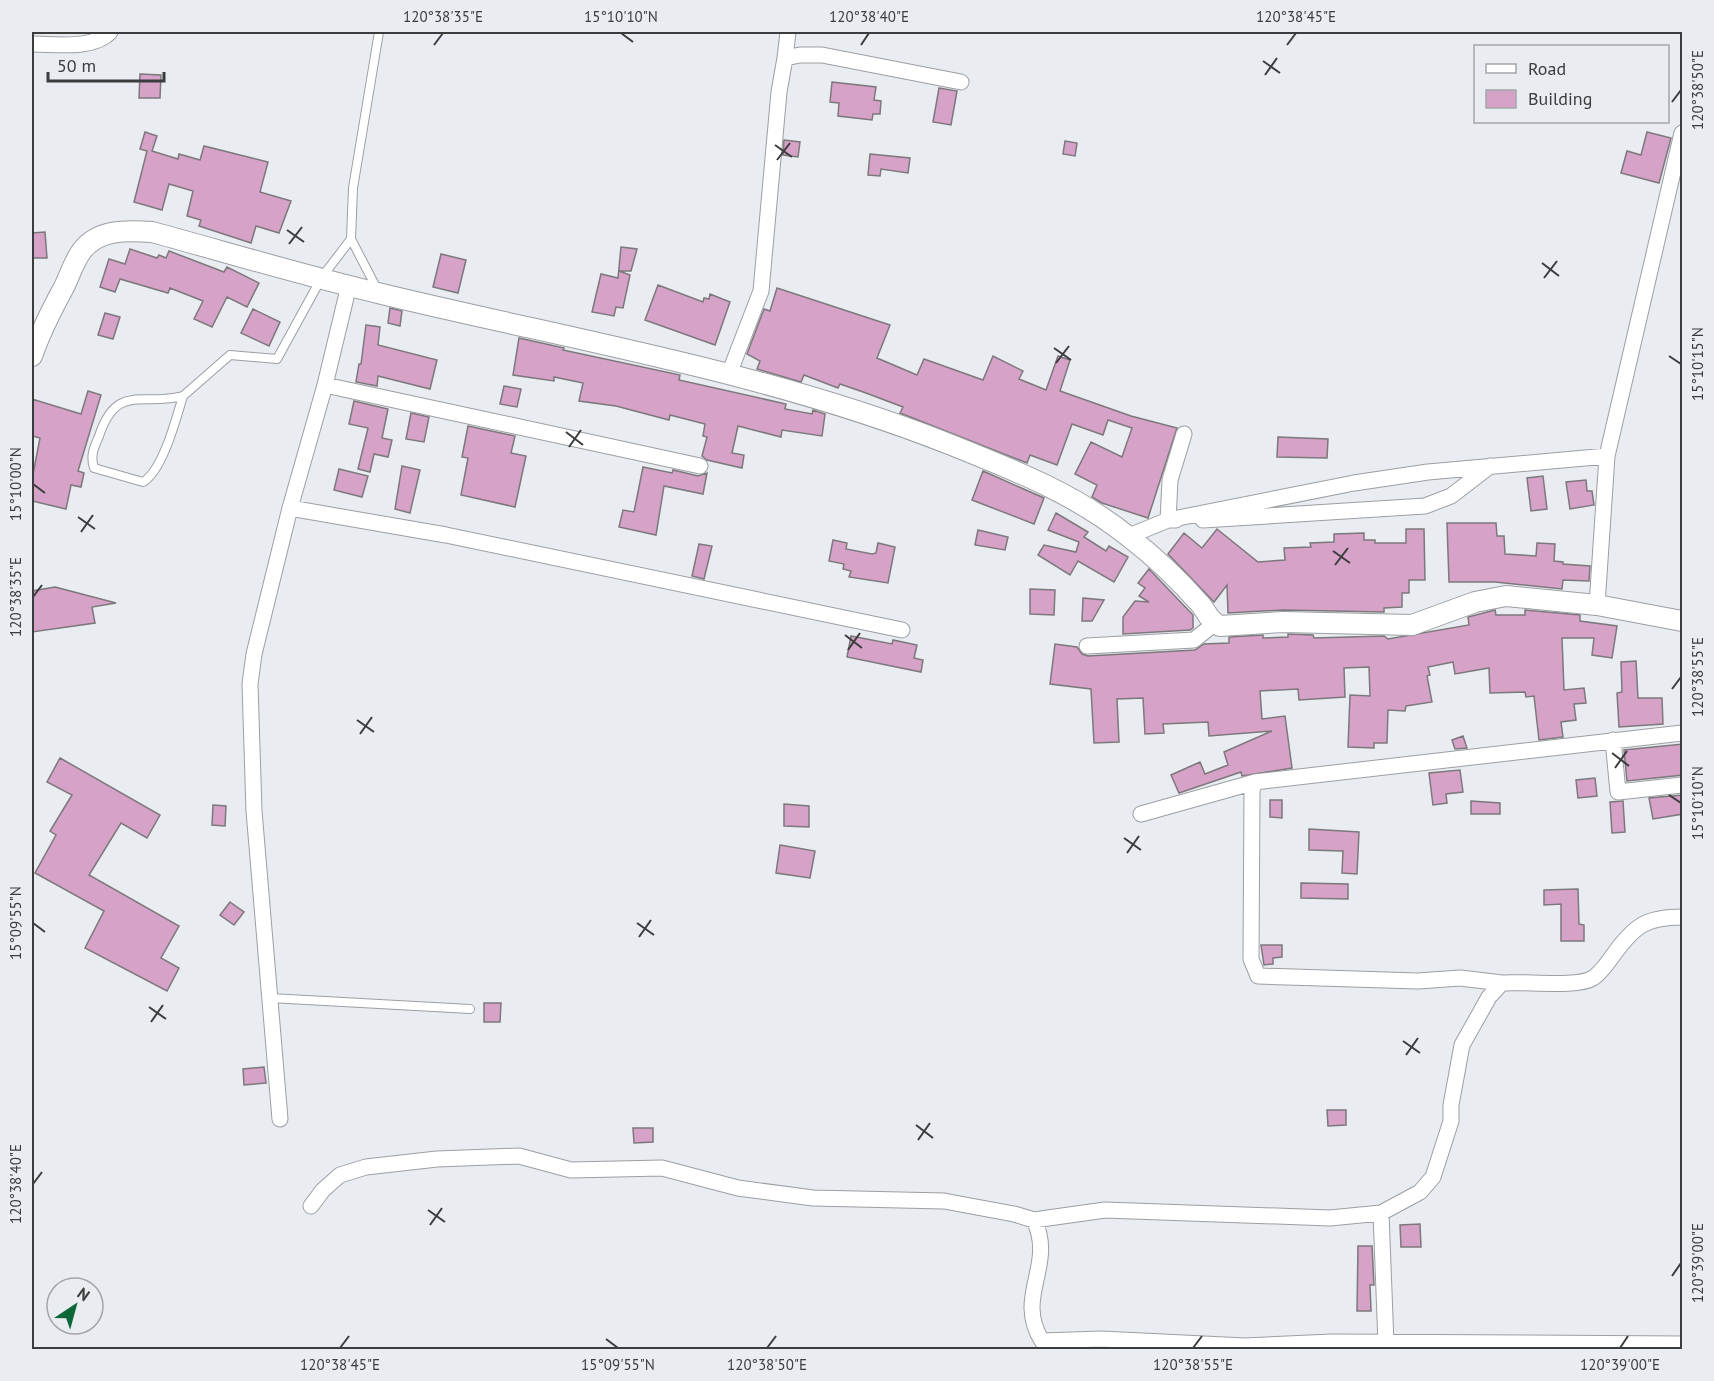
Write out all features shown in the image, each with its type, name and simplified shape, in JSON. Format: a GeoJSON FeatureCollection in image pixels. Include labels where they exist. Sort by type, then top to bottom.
{"type":"FeatureCollection","features":[{"type":"Feature","properties":{"kind":"street"},"geometry":{"type":"LineString","coordinates":[[32,44],[92,43],[102,40],[110,32]]}},
{"type":"Feature","properties":{"kind":"street"},"geometry":{"type":"LineString","coordinates":[[729,374],[754,315],[761,291],[779,92],[788,32]]}},
{"type":"Feature","properties":{"kind":"street"},"geometry":{"type":"LineString","coordinates":[[785,58],[822,55],[960,82]]}},
{"type":"Feature","properties":{"kind":"street"},"geometry":{"type":"LineString","coordinates":[[1597,605],[1607,456],[1683,133]]}},
{"type":"Feature","properties":{"kind":"street"},"geometry":{"type":"LineString","coordinates":[[32,356],[36,333],[80,252],[96,239],[123,230],[152,232],[379,293],[729,374],[872,416],[947,443],[1064,492],[1129,536],[1163,566],[1201,606],[1214,624],[1227,626],[1283,622],[1412,625],[1474,602],[1506,596],[1597,605],[1683,621]]}},
{"type":"Feature","properties":{"kind":"street"},"geometry":{"type":"LineString","coordinates":[[280,1119],[254,811],[250,684],[254,654],[290,508],[326,385],[349,285]]}},
{"type":"Feature","properties":{"kind":"street"},"geometry":{"type":"LineString","coordinates":[[326,385],[700,466]]}},
{"type":"Feature","properties":{"kind":"street"},"geometry":{"type":"LineString","coordinates":[[1168,520],[1170,480],[1184,434]]}},
{"type":"Feature","properties":{"kind":"street"},"geometry":{"type":"LineString","coordinates":[[1129,536],[1168,520],[1354,483],[1491,466],[1607,456]]}},
{"type":"Feature","properties":{"kind":"street"},"geometry":{"type":"LineString","coordinates":[[1168,520],[1234,520],[1425,506],[1451,496],[1491,466]]}},
{"type":"Feature","properties":{"kind":"street"},"geometry":{"type":"LineString","coordinates":[[290,508],[446,534],[902,630]]}},
{"type":"Feature","properties":{"kind":"street"},"geometry":{"type":"LineString","coordinates":[[1087,645],[1194,640],[1214,624]]}},
{"type":"Feature","properties":{"kind":"street"},"geometry":{"type":"LineString","coordinates":[[1141,814],[1255,782],[1683,733]]}},
{"type":"Feature","properties":{"kind":"street"},"geometry":{"type":"LineString","coordinates":[[1612,740],[1618,792],[1683,785]]}},
{"type":"Feature","properties":{"kind":"street"},"geometry":{"type":"LineString","coordinates":[[1255,782],[1252,789],[1250,940],[1252,967],[1258,976],[1418,981],[1461,978],[1502,983],[1526,981],[1578,984],[1592,978],[1605,967],[1633,930],[1646,921],[1683,917]]}},
{"type":"Feature","properties":{"kind":"street"},"geometry":{"type":"LineString","coordinates":[[311,1206],[323,1190],[340,1175],[366,1167],[437,1159],[519,1156],[571,1170],[662,1168],[738,1188],[813,1198],[944,1202],[1014,1214],[1034,1220],[1105,1210],[1330,1218],[1382,1213],[1420,1192],[1433,1177],[1451,1120],[1451,1105],[1462,1045],[1489,997],[1502,983]]}},
{"type":"Feature","properties":{"kind":"street"},"geometry":{"type":"LineString","coordinates":[[1382,1213],[1386,1347]]}},
{"type":"Feature","properties":{"kind":"street"},"geometry":{"type":"LineString","coordinates":[[1034,1220],[1042,1241],[1031,1303],[1032,1326],[1042,1341],[1101,1339],[1223,1347],[1332,1342],[1386,1347],[1683,1344]]}},
{"type":"Feature","properties":{"kind":"lane"},"geometry":{"type":"LineString","coordinates":[[379,32],[353,188],[351,239],[379,293]]}},
{"type":"Feature","properties":{"kind":"lane"},"geometry":{"type":"LineString","coordinates":[[183,396],[175,423],[152,477],[143,482],[94,468],[91,458],[102,425],[115,405],[139,398],[166,400],[183,396],[219,362],[230,356],[277,358],[322,277],[351,239]]}},
{"type":"Feature","properties":{"kind":"lane"},"geometry":{"type":"LineString","coordinates":[[270,998],[470,1009]]}},
{"type":"Feature","properties":{"kind":"building"},"geometry":{"type":"Polygon","coordinates":[[[140,74],[161,75],[160,98],[139,98],[140,74]]]}},
{"type":"Feature","properties":{"kind":"building"},"geometry":{"type":"Polygon","coordinates":[[[832,82],[876,87],[874,100],[881,101],[880,114],[873,114],[872,120],[838,116],[839,103],[830,102],[832,82]]]}},
{"type":"Feature","properties":{"kind":"building"},"geometry":{"type":"Polygon","coordinates":[[[939,88],[957,91],[951,125],[933,122],[939,88]]]}},
{"type":"Feature","properties":{"kind":"building"},"geometry":{"type":"Polygon","coordinates":[[[145,132],[157,136],[152,151],[178,159],[179,154],[200,160],[204,146],[268,162],[260,192],[291,201],[279,233],[256,226],[251,243],[199,226],[201,220],[187,216],[193,191],[169,184],[162,210],[134,202],[147,151],[140,149],[145,132]]]}},
{"type":"Feature","properties":{"kind":"building"},"geometry":{"type":"Polygon","coordinates":[[[1647,132],[1671,138],[1659,183],[1621,173],[1627,151],[1641,155],[1647,132]]]}},
{"type":"Feature","properties":{"kind":"building"},"geometry":{"type":"Polygon","coordinates":[[[784,140],[800,142],[798,157],[783,155],[784,140]]]}},
{"type":"Feature","properties":{"kind":"building"},"geometry":{"type":"Polygon","coordinates":[[[1065,141],[1077,143],[1075,156],[1063,154],[1065,141]]]}},
{"type":"Feature","properties":{"kind":"building"},"geometry":{"type":"Polygon","coordinates":[[[870,154],[910,158],[908,173],[881,169],[880,176],[868,175],[870,154]]]}},
{"type":"Feature","properties":{"kind":"building"},"geometry":{"type":"Polygon","coordinates":[[[45,232],[47,258],[32,258],[32,233],[45,232]]]}},
{"type":"Feature","properties":{"kind":"building"},"geometry":{"type":"Polygon","coordinates":[[[621,247],[637,249],[631,271],[619,271],[630,275],[623,308],[616,307],[614,316],[592,312],[601,274],[618,278],[621,247]]]}},
{"type":"Feature","properties":{"kind":"building"},"geometry":{"type":"Polygon","coordinates":[[[130,249],[157,258],[159,255],[166,258],[169,251],[224,272],[227,267],[259,283],[247,307],[227,297],[212,327],[194,319],[203,301],[170,288],[168,293],[120,279],[115,292],[100,287],[109,259],[125,264],[130,249]]]}},
{"type":"Feature","properties":{"kind":"building"},"geometry":{"type":"Polygon","coordinates":[[[441,254],[466,260],[458,293],[433,287],[441,254]]]}},
{"type":"Feature","properties":{"kind":"building"},"geometry":{"type":"Polygon","coordinates":[[[658,285],[703,302],[704,298],[709,299],[710,294],[730,302],[715,345],[645,320],[658,285]]]}},
{"type":"Feature","properties":{"kind":"building"},"geometry":{"type":"Polygon","coordinates":[[[777,288],[890,325],[877,358],[917,375],[924,359],[983,380],[993,356],[1023,371],[1019,379],[1046,390],[1058,356],[1070,360],[1060,391],[1131,416],[1177,428],[1148,518],[1102,503],[1092,497],[1097,485],[1075,474],[1091,442],[1122,457],[1132,428],[1108,420],[1103,435],[1072,424],[1057,465],[1030,455],[1027,463],[900,413],[903,407],[866,393],[840,384],[838,388],[804,375],[801,382],[757,369],[760,361],[747,354],[764,309],[770,311],[777,288]]]}},
{"type":"Feature","properties":{"kind":"building"},"geometry":{"type":"Polygon","coordinates":[[[390,308],[402,311],[400,326],[388,323],[390,308]]]}},
{"type":"Feature","properties":{"kind":"building"},"geometry":{"type":"Polygon","coordinates":[[[253,309],[280,322],[269,346],[241,333],[253,309]]]}},
{"type":"Feature","properties":{"kind":"building"},"geometry":{"type":"Polygon","coordinates":[[[105,313],[120,317],[113,339],[98,335],[105,313]]]}},
{"type":"Feature","properties":{"kind":"building"},"geometry":{"type":"Polygon","coordinates":[[[366,325],[380,327],[378,345],[437,360],[430,389],[378,376],[377,386],[356,382],[359,364],[361,364],[366,325]]]}},
{"type":"Feature","properties":{"kind":"building"},"geometry":{"type":"Polygon","coordinates":[[[519,338],[564,348],[563,350],[680,375],[679,380],[786,404],[785,409],[812,414],[813,410],[825,414],[822,436],[782,430],[781,437],[738,426],[732,453],[744,455],[742,468],[707,460],[702,456],[707,437],[703,436],[705,424],[670,415],[669,420],[616,406],[579,401],[583,383],[554,377],[554,381],[513,375],[519,338]]]}},
{"type":"Feature","properties":{"kind":"building"},"geometry":{"type":"Polygon","coordinates":[[[504,386],[521,389],[517,407],[500,404],[504,386]]]}},
{"type":"Feature","properties":{"kind":"building"},"geometry":{"type":"Polygon","coordinates":[[[88,391],[101,395],[78,471],[84,473],[81,487],[71,485],[66,509],[32,501],[32,479],[40,438],[32,436],[32,399],[81,414],[88,391]]]}},
{"type":"Feature","properties":{"kind":"building"},"geometry":{"type":"Polygon","coordinates":[[[354,401],[388,409],[382,438],[392,440],[388,457],[374,454],[370,472],[358,469],[368,428],[349,424],[354,401]]]}},
{"type":"Feature","properties":{"kind":"building"},"geometry":{"type":"Polygon","coordinates":[[[411,413],[429,417],[424,442],[406,439],[411,413]]]}},
{"type":"Feature","properties":{"kind":"building"},"geometry":{"type":"Polygon","coordinates":[[[468,426],[515,436],[511,453],[526,456],[515,507],[461,495],[468,458],[462,457],[468,426]]]}},
{"type":"Feature","properties":{"kind":"building"},"geometry":{"type":"Polygon","coordinates":[[[1278,437],[1328,439],[1327,458],[1277,457],[1278,437]]]}},
{"type":"Feature","properties":{"kind":"building"},"geometry":{"type":"Polygon","coordinates":[[[402,466],[420,470],[410,513],[395,509],[402,466]]]}},
{"type":"Feature","properties":{"kind":"building"},"geometry":{"type":"Polygon","coordinates":[[[643,467],[672,473],[673,470],[698,476],[707,473],[703,494],[664,486],[656,535],[619,527],[623,510],[634,512],[643,467]]]}},
{"type":"Feature","properties":{"kind":"building"},"geometry":{"type":"Polygon","coordinates":[[[339,469],[368,476],[362,497],[334,490],[339,469]]]}},
{"type":"Feature","properties":{"kind":"building"},"geometry":{"type":"Polygon","coordinates":[[[983,471],[1044,498],[1034,524],[972,500],[983,471]]]}},
{"type":"Feature","properties":{"kind":"building"},"geometry":{"type":"Polygon","coordinates":[[[1543,476],[1547,509],[1531,511],[1527,478],[1543,476]]]}},
{"type":"Feature","properties":{"kind":"building"},"geometry":{"type":"Polygon","coordinates":[[[1586,480],[1587,491],[1592,491],[1594,505],[1570,509],[1566,482],[1586,480]]]}},
{"type":"Feature","properties":{"kind":"building"},"geometry":{"type":"Polygon","coordinates":[[[1056,513],[1088,532],[1084,537],[1106,551],[1109,546],[1128,557],[1114,582],[1078,561],[1070,575],[1038,555],[1044,545],[1076,552],[1079,542],[1048,530],[1056,513]]]}},
{"type":"Feature","properties":{"kind":"building"},"geometry":{"type":"Polygon","coordinates":[[[1447,523],[1496,523],[1497,536],[1504,536],[1505,554],[1536,556],[1537,543],[1555,544],[1554,561],[1590,566],[1589,581],[1563,580],[1562,589],[1495,582],[1449,582],[1447,523]]]}},
{"type":"Feature","properties":{"kind":"building"},"geometry":{"type":"Polygon","coordinates":[[[1217,529],[1258,562],[1285,560],[1284,548],[1311,547],[1310,543],[1334,542],[1334,534],[1364,533],[1364,540],[1375,540],[1375,543],[1406,543],[1406,529],[1424,529],[1425,580],[1409,580],[1409,593],[1402,593],[1402,607],[1384,608],[1384,612],[1283,610],[1228,613],[1227,585],[1214,602],[1168,554],[1184,533],[1202,548],[1217,529]]]}},
{"type":"Feature","properties":{"kind":"building"},"geometry":{"type":"Polygon","coordinates":[[[978,530],[1008,537],[1005,550],[975,545],[978,530]]]}},
{"type":"Feature","properties":{"kind":"building"},"geometry":{"type":"Polygon","coordinates":[[[833,540],[847,543],[846,549],[872,554],[876,553],[878,543],[895,547],[888,583],[849,577],[851,571],[843,569],[844,564],[829,561],[833,540]]]}},
{"type":"Feature","properties":{"kind":"building"},"geometry":{"type":"Polygon","coordinates":[[[699,544],[712,546],[704,579],[692,576],[699,544]]]}},
{"type":"Feature","properties":{"kind":"building"},"geometry":{"type":"Polygon","coordinates":[[[1149,569],[1193,615],[1193,628],[1123,634],[1123,617],[1135,601],[1149,602],[1139,596],[1145,588],[1138,583],[1149,569]]]}},
{"type":"Feature","properties":{"kind":"building"},"geometry":{"type":"Polygon","coordinates":[[[55,587],[116,603],[92,607],[95,623],[32,632],[32,591],[55,587]]]}},
{"type":"Feature","properties":{"kind":"building"},"geometry":{"type":"Polygon","coordinates":[[[1030,589],[1055,590],[1054,615],[1030,614],[1030,589]]]}},
{"type":"Feature","properties":{"kind":"building"},"geometry":{"type":"Polygon","coordinates":[[[1083,598],[1104,600],[1092,621],[1082,621],[1083,598]]]}},
{"type":"Feature","properties":{"kind":"building"},"geometry":{"type":"Polygon","coordinates":[[[1495,610],[1496,615],[1525,615],[1525,610],[1580,615],[1580,621],[1617,626],[1612,658],[1592,655],[1594,638],[1562,638],[1564,690],[1584,688],[1586,703],[1574,704],[1576,720],[1561,722],[1563,737],[1539,740],[1534,696],[1526,697],[1525,692],[1490,693],[1489,668],[1455,674],[1453,662],[1428,667],[1430,675],[1427,676],[1432,702],[1406,706],[1405,711],[1388,710],[1387,743],[1374,743],[1374,748],[1348,747],[1350,695],[1370,696],[1369,667],[1344,668],[1345,697],[1299,700],[1298,689],[1260,691],[1262,719],[1285,716],[1292,768],[1242,776],[1241,772],[1179,793],[1171,775],[1200,762],[1205,774],[1228,765],[1224,752],[1272,731],[1209,736],[1208,722],[1163,724],[1164,733],[1145,734],[1143,698],[1117,699],[1119,742],[1094,743],[1091,689],[1050,684],[1055,644],[1077,647],[1082,654],[1088,656],[1195,650],[1204,644],[1229,643],[1229,637],[1263,635],[1263,638],[1288,637],[1288,634],[1313,635],[1314,638],[1384,636],[1388,639],[1469,625],[1468,617],[1495,610]]]}},
{"type":"Feature","properties":{"kind":"building"},"geometry":{"type":"Polygon","coordinates":[[[851,636],[892,644],[893,640],[917,645],[914,658],[923,660],[921,672],[847,657],[851,636]]]}},
{"type":"Feature","properties":{"kind":"building"},"geometry":{"type":"Polygon","coordinates":[[[1636,661],[1638,698],[1662,698],[1663,724],[1619,727],[1617,693],[1622,692],[1621,662],[1636,661]]]}},
{"type":"Feature","properties":{"kind":"building"},"geometry":{"type":"Polygon","coordinates":[[[1463,736],[1467,748],[1455,749],[1452,740],[1463,736]]]}},
{"type":"Feature","properties":{"kind":"building"},"geometry":{"type":"Polygon","coordinates":[[[1683,744],[1683,775],[1627,781],[1624,750],[1683,744]]]}},
{"type":"Feature","properties":{"kind":"building"},"geometry":{"type":"Polygon","coordinates":[[[60,758],[160,815],[147,838],[121,823],[89,875],[179,926],[161,958],[179,968],[167,991],[85,948],[104,911],[35,873],[56,835],[50,831],[72,795],[47,782],[60,758]]]}},
{"type":"Feature","properties":{"kind":"building"},"geometry":{"type":"Polygon","coordinates":[[[1460,770],[1463,792],[1446,794],[1447,803],[1433,805],[1429,773],[1460,770]]]}},
{"type":"Feature","properties":{"kind":"building"},"geometry":{"type":"Polygon","coordinates":[[[1595,778],[1597,796],[1578,798],[1576,780],[1595,778]]]}},
{"type":"Feature","properties":{"kind":"building"},"geometry":{"type":"Polygon","coordinates":[[[1683,795],[1683,814],[1653,819],[1649,798],[1683,795]]]}},
{"type":"Feature","properties":{"kind":"building"},"geometry":{"type":"Polygon","coordinates":[[[1270,800],[1282,800],[1282,818],[1270,817],[1270,800]]]}},
{"type":"Feature","properties":{"kind":"building"},"geometry":{"type":"Polygon","coordinates":[[[1471,801],[1500,803],[1500,814],[1471,814],[1471,801]]]}},
{"type":"Feature","properties":{"kind":"building"},"geometry":{"type":"Polygon","coordinates":[[[1623,801],[1625,832],[1612,833],[1610,802],[1623,801]]]}},
{"type":"Feature","properties":{"kind":"building"},"geometry":{"type":"Polygon","coordinates":[[[784,804],[809,806],[809,827],[784,826],[784,804]]]}},
{"type":"Feature","properties":{"kind":"building"},"geometry":{"type":"Polygon","coordinates":[[[213,805],[226,806],[225,826],[212,825],[213,805]]]}},
{"type":"Feature","properties":{"kind":"building"},"geometry":{"type":"Polygon","coordinates":[[[1309,829],[1359,832],[1357,874],[1342,873],[1343,851],[1309,850],[1309,829]]]}},
{"type":"Feature","properties":{"kind":"building"},"geometry":{"type":"Polygon","coordinates":[[[780,845],[815,851],[810,878],[776,873],[780,845]]]}},
{"type":"Feature","properties":{"kind":"building"},"geometry":{"type":"Polygon","coordinates":[[[1301,883],[1348,884],[1348,899],[1301,898],[1301,883]]]}},
{"type":"Feature","properties":{"kind":"building"},"geometry":{"type":"Polygon","coordinates":[[[1578,889],[1579,924],[1584,925],[1584,941],[1561,941],[1561,904],[1544,905],[1544,890],[1578,889]]]}},
{"type":"Feature","properties":{"kind":"building"},"geometry":{"type":"Polygon","coordinates":[[[230,902],[244,912],[234,925],[220,915],[230,902]]]}},
{"type":"Feature","properties":{"kind":"building"},"geometry":{"type":"Polygon","coordinates":[[[1261,945],[1282,945],[1282,957],[1273,958],[1273,964],[1264,965],[1261,945]]]}},
{"type":"Feature","properties":{"kind":"building"},"geometry":{"type":"Polygon","coordinates":[[[484,1003],[501,1003],[500,1022],[484,1022],[484,1003]]]}},
{"type":"Feature","properties":{"kind":"building"},"geometry":{"type":"Polygon","coordinates":[[[264,1067],[266,1083],[244,1085],[243,1069],[264,1067]]]}},
{"type":"Feature","properties":{"kind":"building"},"geometry":{"type":"Polygon","coordinates":[[[1327,1110],[1346,1110],[1346,1125],[1328,1126],[1327,1110]]]}},
{"type":"Feature","properties":{"kind":"building"},"geometry":{"type":"Polygon","coordinates":[[[633,1128],[653,1128],[653,1142],[634,1143],[633,1128]]]}},
{"type":"Feature","properties":{"kind":"building"},"geometry":{"type":"Polygon","coordinates":[[[1420,1224],[1421,1247],[1401,1247],[1400,1225],[1420,1224]]]}},
{"type":"Feature","properties":{"kind":"building"},"geometry":{"type":"Polygon","coordinates":[[[1358,1246],[1372,1246],[1374,1285],[1370,1285],[1371,1311],[1357,1311],[1358,1246]]]}}]}
